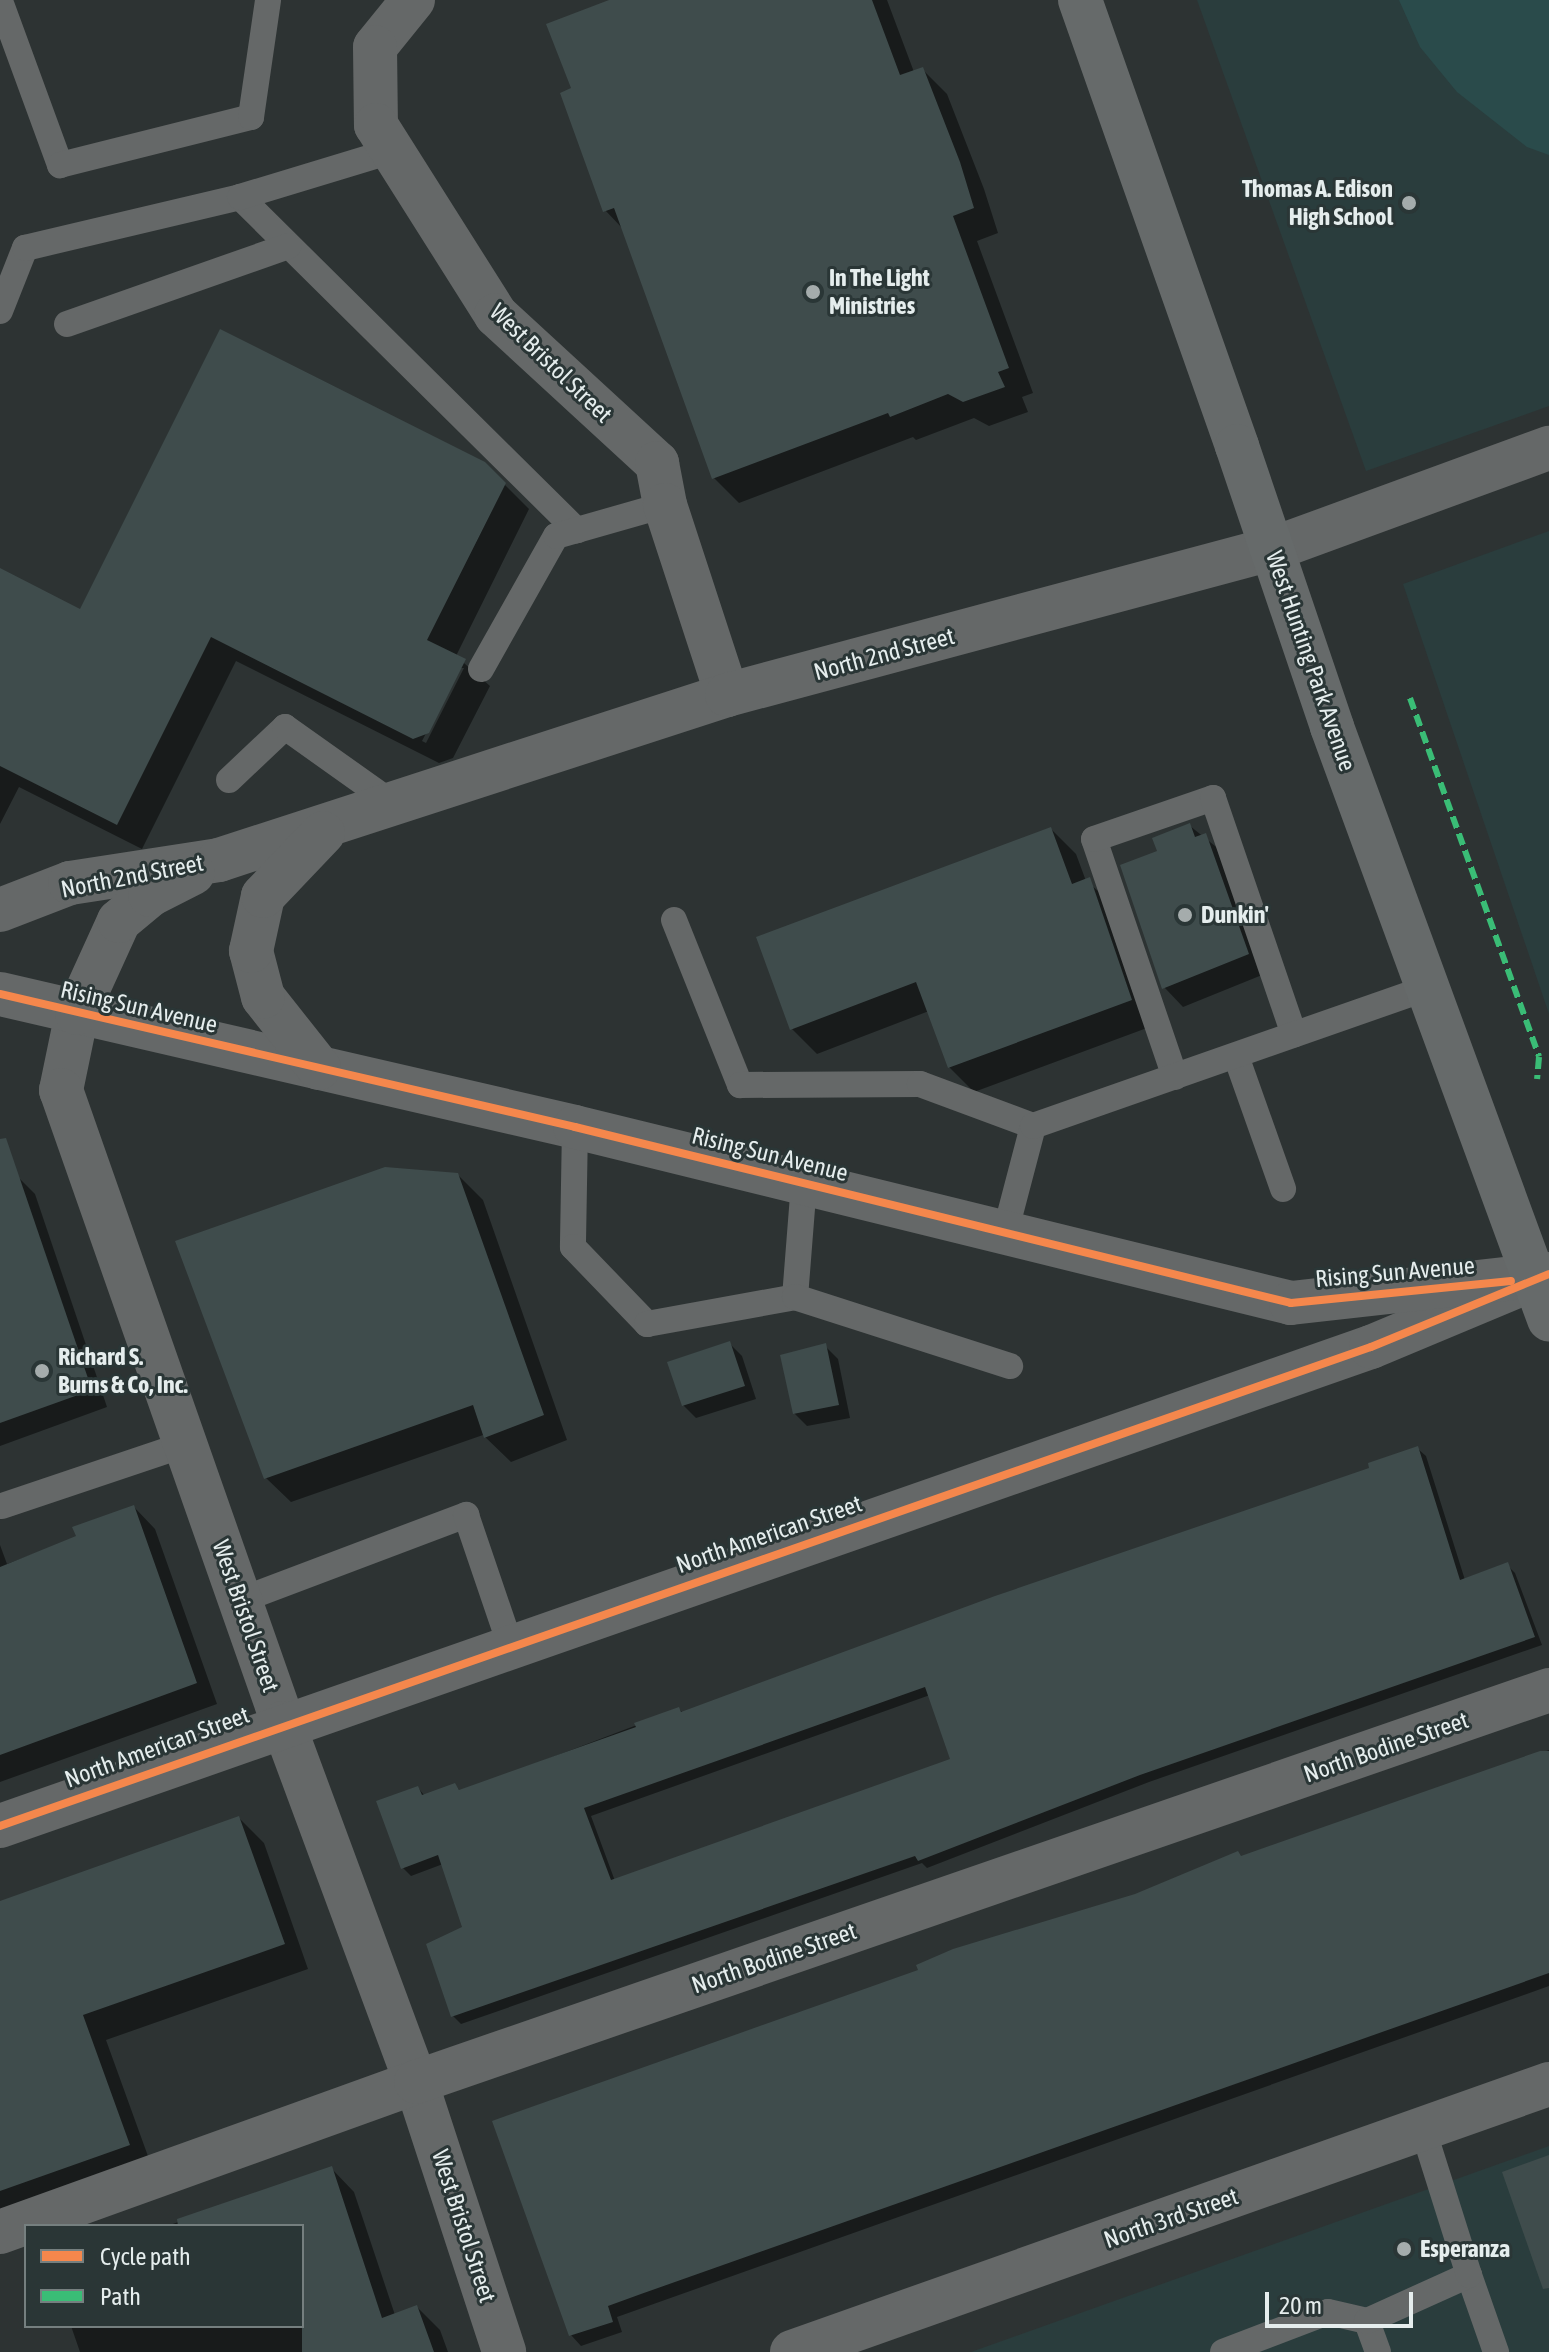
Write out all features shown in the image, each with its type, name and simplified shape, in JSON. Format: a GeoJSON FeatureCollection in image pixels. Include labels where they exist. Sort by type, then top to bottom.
{"type":"FeatureCollection","features":[{"type":"Feature","properties":{"kind":"main road","name":"West Hunting Park Avenue"},"geometry":{"type":"LineString","coordinates":[[1080,0],[1332,727],[1427,988],[1542,1276],[1549,1319]]}},
{"type":"Feature","properties":{"kind":"street","name":"West Bristol Street"},"geometry":{"type":"LineString","coordinates":[[413,0],[375,47],[376,125],[496,315],[657,463],[665,505],[727,695]]}},
{"type":"Feature","properties":{"kind":"street","name":"North 2nd Street"},"geometry":{"type":"LineString","coordinates":[[0,910],[70,883],[219,860],[727,695],[1278,547],[1549,448]]}},
{"type":"Feature","properties":{"kind":"street"},"geometry":{"type":"LineString","coordinates":[[319,1068],[263,997],[251,951],[263,896],[332,825]]}},
{"type":"Feature","properties":{"kind":"street","name":"North 2nd Street"},"geometry":{"type":"LineString","coordinates":[[77,1013],[119,921],[150,895],[219,860]]}},
{"type":"Feature","properties":{"kind":"street","name":"Rising Sun Avenue"},"geometry":{"type":"LineString","coordinates":[[0,994],[575,1127],[1291,1303],[1542,1276]]}},
{"type":"Feature","properties":{"kind":"street","name":"West Bristol Street"},"geometry":{"type":"LineString","coordinates":[[77,1013],[61,1090],[283,1723],[416,2082],[504,2352]]}},
{"type":"Feature","properties":{"kind":"street","name":"North American Street"},"geometry":{"type":"LineString","coordinates":[[0,1826],[283,1723],[1371,1347],[1542,1276]]}},
{"type":"Feature","properties":{"kind":"street","name":"North Bodine Street"},"geometry":{"type":"LineString","coordinates":[[0,2232],[416,2082],[1549,1690]]}},
{"type":"Feature","properties":{"kind":"street","name":"North 3rd Street"},"geometry":{"type":"LineString","coordinates":[[792,2352],[1549,2084]]}},
{"type":"Feature","properties":{"kind":"lane"},"geometry":{"type":"LineString","coordinates":[[0,1],[60,165],[251,117],[268,0]]}},
{"type":"Feature","properties":{"kind":"lane"},"geometry":{"type":"LineString","coordinates":[[0,311],[25,248],[240,197],[391,151]]}},
{"type":"Feature","properties":{"kind":"lane"},"geometry":{"type":"LineString","coordinates":[[240,197],[577,531]]}},
{"type":"Feature","properties":{"kind":"lane"},"geometry":{"type":"LineString","coordinates":[[67,324],[289,246]]}},
{"type":"Feature","properties":{"kind":"lane"},"geometry":{"type":"LineString","coordinates":[[481,669],[556,536],[665,505]]}},
{"type":"Feature","properties":{"kind":"lane"},"geometry":{"type":"LineString","coordinates":[[229,780],[285,727],[392,803]]}},
{"type":"Feature","properties":{"kind":"lane"},"geometry":{"type":"LineString","coordinates":[[1175,1077],[1094,839],[1108,833],[1213,798],[1294,1035]]}},
{"type":"Feature","properties":{"kind":"lane"},"geometry":{"type":"LineString","coordinates":[[674,920],[740,1085],[920,1084],[1033,1126],[1427,988]]}},
{"type":"Feature","properties":{"kind":"lane"},"geometry":{"type":"LineString","coordinates":[[1236,1056],[1283,1189]]}},
{"type":"Feature","properties":{"kind":"lane"},"geometry":{"type":"LineString","coordinates":[[1005,1233],[1033,1126]]}},
{"type":"Feature","properties":{"kind":"lane"},"geometry":{"type":"LineString","coordinates":[[575,1127],[573,1247],[647,1324],[795,1297],[1010,1366]]}},
{"type":"Feature","properties":{"kind":"lane"},"geometry":{"type":"LineString","coordinates":[[795,1297],[804,1183]]}},
{"type":"Feature","properties":{"kind":"lane"},"geometry":{"type":"LineString","coordinates":[[2,1506],[186,1444]]}},
{"type":"Feature","properties":{"kind":"lane"},"geometry":{"type":"LineString","coordinates":[[241,1600],[466,1515],[510,1644]]}},
{"type":"Feature","properties":{"kind":"lane"},"geometry":{"type":"LineString","coordinates":[[1423,2129],[1496,2352]]}},
{"type":"Feature","properties":{"kind":"lane"},"geometry":{"type":"LineString","coordinates":[[1223,2352],[1328,2312],[1367,2321],[1469,2275]]}},
{"type":"Feature","properties":{"kind":"lane"},"geometry":{"type":"LineString","coordinates":[[1367,2321],[1378,2352]]}},
{"type":"Feature","properties":{"kind":"shaded area","name":"Thomas A. Edison High School"},"geometry":{"type":"Polygon","coordinates":[[[1197,0],[1549,0],[1549,406],[1366,471],[1197,0]]]}},
{"type":"Feature","properties":{"kind":"shaded area"},"geometry":{"type":"Polygon","coordinates":[[[1399,0],[1549,0],[1549,155],[1527,147],[1457,92],[1420,47],[1399,0]]]}},
{"type":"Feature","properties":{"kind":"shaded area"},"geometry":{"type":"Polygon","coordinates":[[[1549,531],[1549,1014],[1403,584],[1549,531]]]}},
{"type":"Feature","properties":{"kind":"shaded area","name":"Esperanza"},"geometry":{"type":"Polygon","coordinates":[[[1549,2146],[1549,2352],[971,2352],[1549,2146]]]}},
{"type":"Feature","properties":{"kind":"building","name":"In The Light Ministries"},"geometry":{"type":"Polygon","coordinates":[[[609,0],[872,0],[900,75],[923,67],[960,162],[974,208],[953,216],[1009,368],[998,372],[1005,387],[963,402],[948,394],[890,417],[888,413],[712,479],[614,208],[603,212],[560,93],[571,88],[546,24],[609,0]]]}},
{"type":"Feature","properties":{"kind":"building"},"geometry":{"type":"Polygon","coordinates":[[[220,329],[485,462],[506,483],[427,640],[466,659],[429,733],[413,739],[211,637],[117,825],[0,766],[0,568],[80,609],[220,329]]]}},
{"type":"Feature","properties":{"kind":"building"},"geometry":{"type":"Polygon","coordinates":[[[1190,823],[1195,837],[1206,833],[1249,954],[1162,989],[1120,865],[1157,851],[1152,838],[1190,823]]]}},
{"type":"Feature","properties":{"kind":"building"},"geometry":{"type":"Polygon","coordinates":[[[1051,827],[1072,884],[1090,877],[1132,1000],[948,1068],[916,982],[790,1030],[756,937],[1051,827]]]}},
{"type":"Feature","properties":{"kind":"building"},"geometry":{"type":"Polygon","coordinates":[[[6,1138],[92,1390],[0,1423],[0,1139],[6,1138]]]}},
{"type":"Feature","properties":{"kind":"building"},"geometry":{"type":"Polygon","coordinates":[[[385,1167],[458,1173],[544,1415],[484,1438],[473,1405],[264,1479],[175,1241],[385,1167]]]}},
{"type":"Feature","properties":{"kind":"building"},"geometry":{"type":"Polygon","coordinates":[[[730,1341],[745,1386],[682,1406],[667,1362],[730,1341]]]}},
{"type":"Feature","properties":{"kind":"building"},"geometry":{"type":"Polygon","coordinates":[[[826,1343],[839,1405],[793,1414],[780,1355],[826,1343]]]}},
{"type":"Feature","properties":{"kind":"building"},"geometry":{"type":"Polygon","coordinates":[[[1418,1446],[1460,1580],[1508,1562],[1535,1637],[1140,1775],[918,1861],[915,1856],[451,2017],[426,1944],[462,1927],[438,1855],[401,1869],[376,1801],[418,1786],[422,1795],[455,1783],[459,1790],[636,1727],[634,1723],[679,1707],[681,1712],[995,1596],[1369,1468],[1368,1463],[1418,1446]],[[925,1687],[584,1808],[611,1880],[950,1759],[925,1687]]]}},
{"type":"Feature","properties":{"kind":"building"},"geometry":{"type":"Polygon","coordinates":[[[134,1505],[197,1683],[0,1755],[0,1567],[76,1536],[72,1527],[134,1505]]]}},
{"type":"Feature","properties":{"kind":"building"},"geometry":{"type":"Polygon","coordinates":[[[1540,1751],[1549,1751],[1549,1973],[608,2306],[613,2322],[569,2336],[492,2121],[918,1970],[916,1965],[953,1949],[1135,1894],[1238,1851],[1241,1856],[1540,1751]]]}},
{"type":"Feature","properties":{"kind":"building"},"geometry":{"type":"Polygon","coordinates":[[[239,1816],[285,1944],[83,2015],[130,2145],[0,2191],[0,1901],[239,1816]]]}},
{"type":"Feature","properties":{"kind":"building"},"geometry":{"type":"Polygon","coordinates":[[[1549,2155],[1549,2288],[1543,2289],[1502,2172],[1549,2155]]]}},
{"type":"Feature","properties":{"kind":"building"},"geometry":{"type":"Polygon","coordinates":[[[332,2166],[382,2318],[417,2305],[434,2352],[302,2352],[304,2224],[178,2224],[177,2219],[332,2166]]]}},
{"type":"Feature","properties":{"kind":"marked path"},"geometry":{"type":"LineString","coordinates":[[1410,698],[1539,1057],[1537,1079]]}},
{"type":"Feature","properties":{"kind":"cycle path"},"geometry":{"type":"LineString","coordinates":[[0,994],[575,1127],[1291,1303],[1511,1281]]}},
{"type":"Feature","properties":{"kind":"cycle path"},"geometry":{"type":"LineString","coordinates":[[0,1826],[1371,1347],[1549,1274]]}},
{"type":"Feature","properties":{"kind":"place","name":"Thomas A. Edison High School"},"geometry":{"type":"Point","coordinates":[1409,203]}},
{"type":"Feature","properties":{"kind":"place","name":"In The Light Ministries"},"geometry":{"type":"Point","coordinates":[813,292]}},
{"type":"Feature","properties":{"kind":"place","name":"Dunkin'"},"geometry":{"type":"Point","coordinates":[1185,915]}},
{"type":"Feature","properties":{"kind":"place","name":"Richard S. Burns & Co, Inc."},"geometry":{"type":"Point","coordinates":[42,1371]}},
{"type":"Feature","properties":{"kind":"place","name":"Esperanza"},"geometry":{"type":"Point","coordinates":[1404,2249]}}]}
